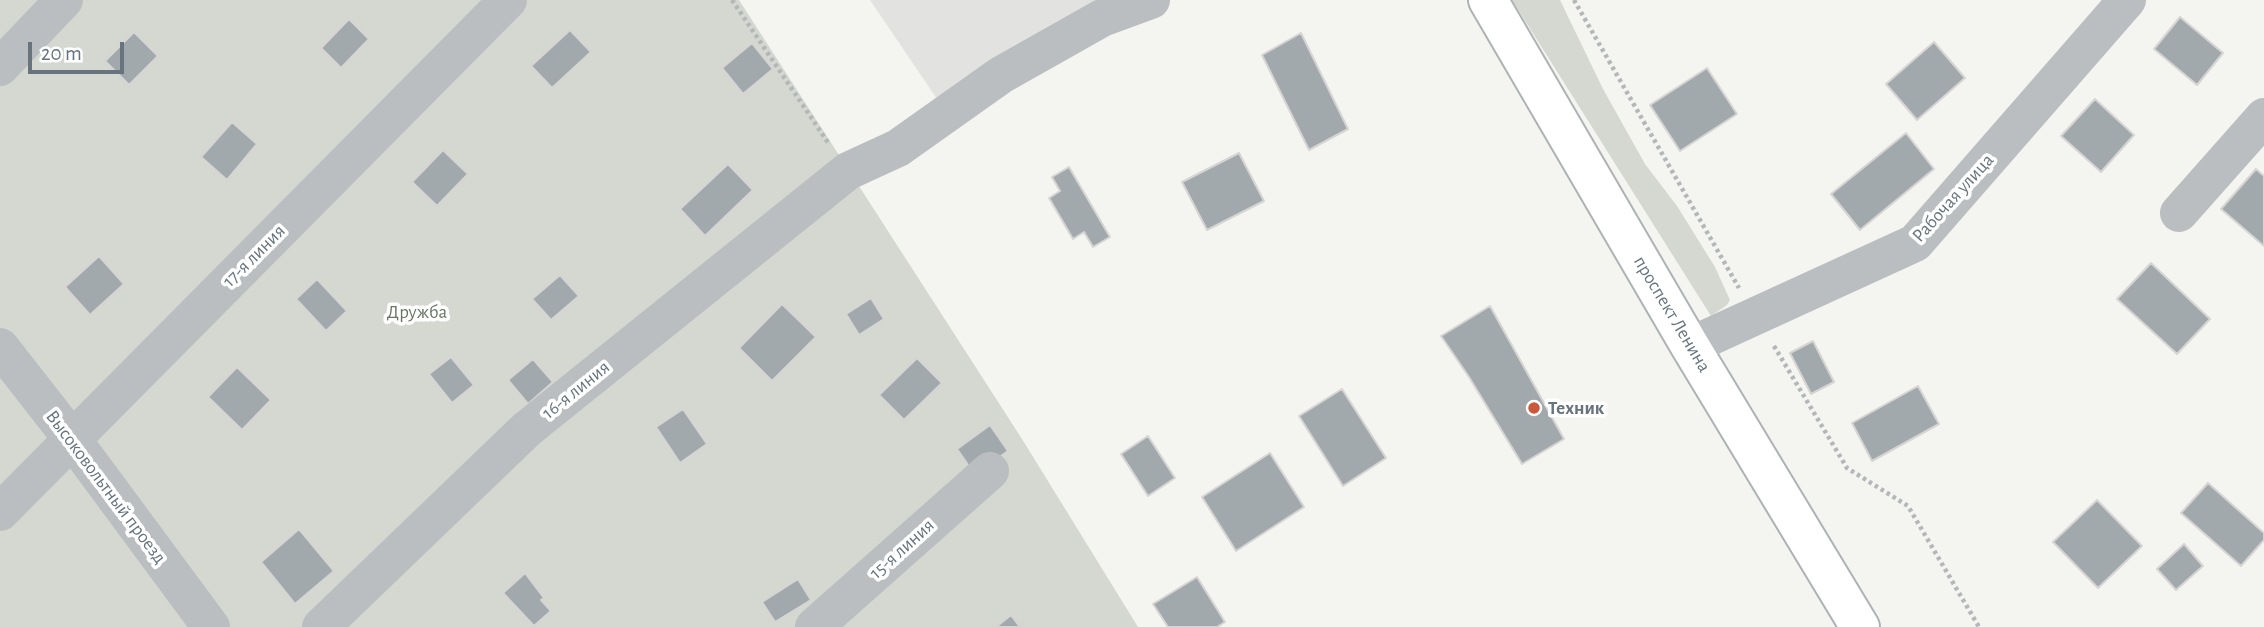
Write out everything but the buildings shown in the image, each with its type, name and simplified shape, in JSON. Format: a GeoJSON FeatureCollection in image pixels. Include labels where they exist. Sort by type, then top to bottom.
{"type":"FeatureCollection","features":[{"type":"Feature","properties":{"kind":"main road","name":"проспект Ленина"},"geometry":{"type":"LineString","coordinates":[[1488,0],[1690,346],[1860,627]]}},
{"type":"Feature","properties":{"kind":"street"},"geometry":{"type":"LineString","coordinates":[[0,67],[64,0]]}},
{"type":"Feature","properties":{"kind":"street","name":"17-я линия"},"geometry":{"type":"LineString","coordinates":[[0,512],[508,0]]}},
{"type":"Feature","properties":{"kind":"street","name":"16-я линия"},"geometry":{"type":"LineString","coordinates":[[321,627],[527,429],[848,171],[898,148],[1001,75],[1024,62],[1102,18],[1151,0]]}},
{"type":"Feature","properties":{"kind":"street","name":"Рабочая улица"},"geometry":{"type":"LineString","coordinates":[[1690,346],[1915,243],[2127,0]]}},
{"type":"Feature","properties":{"kind":"street"},"geometry":{"type":"LineString","coordinates":[[2179,213],[2264,117]]}},
{"type":"Feature","properties":{"kind":"street","name":"Высоковольтный проезд"},"geometry":{"type":"LineString","coordinates":[[0,347],[72,439],[211,627]]}},
{"type":"Feature","properties":{"kind":"street","name":"15-я линия"},"geometry":{"type":"LineString","coordinates":[[814,627],[990,471]]}},
{"type":"Feature","properties":{"kind":"path"},"geometry":{"type":"LineString","coordinates":[[732,0],[848,171]]}},
{"type":"Feature","properties":{"kind":"shaded area"},"geometry":{"type":"Polygon","coordinates":[[[870,0],[1114,0],[937,99],[870,0]]]}},
{"type":"Feature","properties":{"kind":"green space","name":"Дружба"},"geometry":{"type":"Polygon","coordinates":[[[0,0],[739,0],[1022,439],[1138,627],[0,627],[0,0]]]}},
{"type":"Feature","properties":{"kind":"green space"},"geometry":{"type":"Polygon","coordinates":[[[1512,0],[1560,0],[1603,89],[1645,164],[1677,206],[1715,267],[1730,300],[1711,316],[1512,0]]]}},
{"type":"Feature","properties":{"kind":"place","name":"Техник"},"geometry":{"type":"Point","coordinates":[1534,408]}}]}
